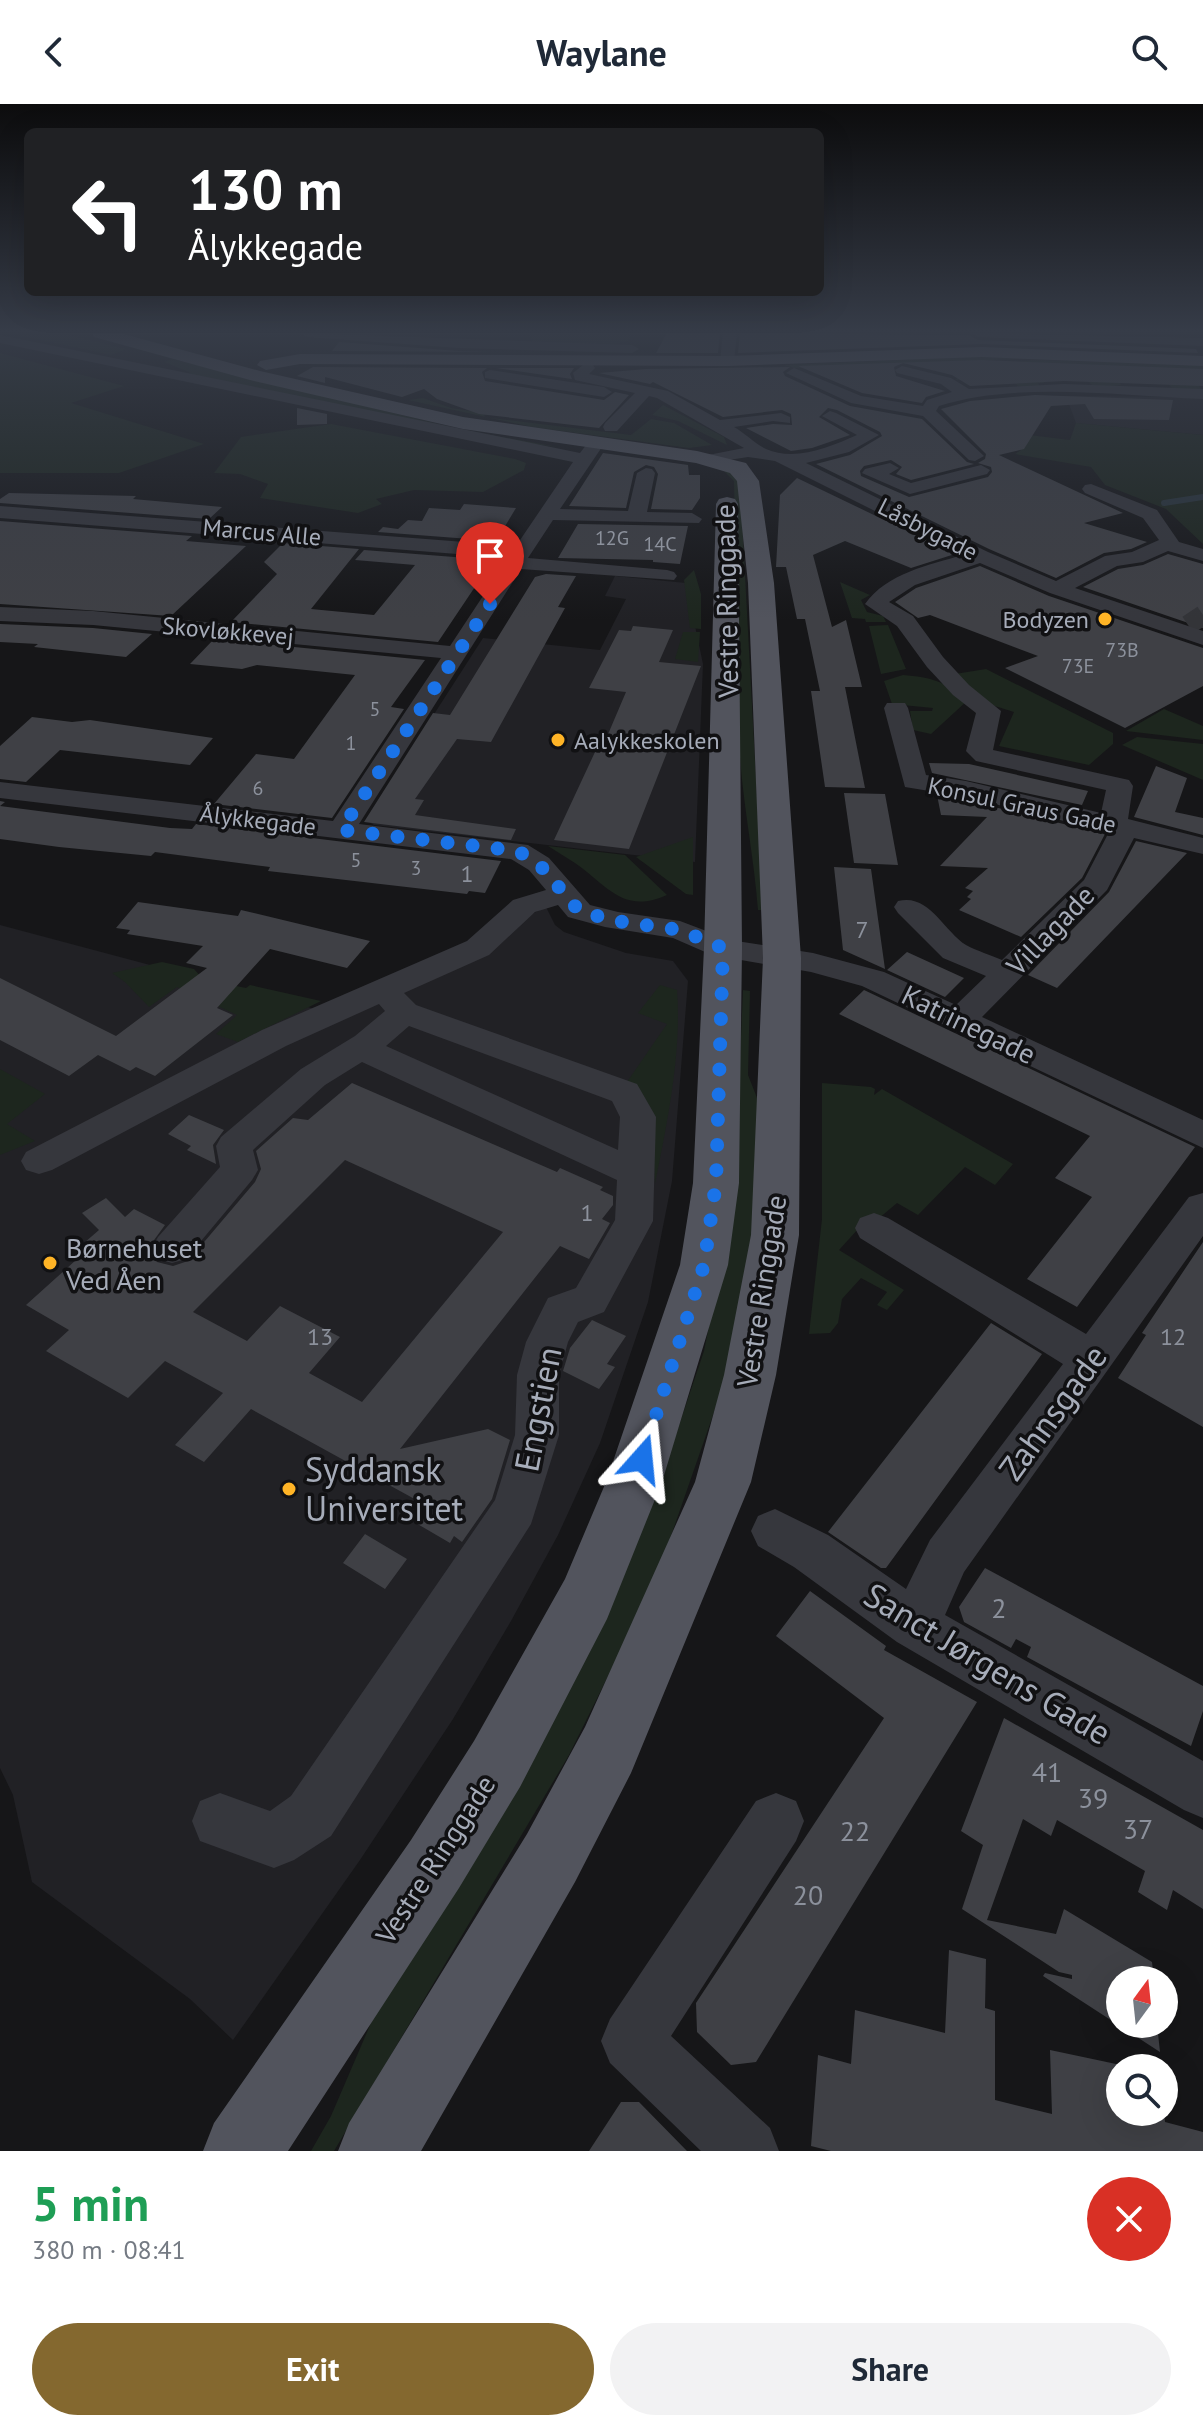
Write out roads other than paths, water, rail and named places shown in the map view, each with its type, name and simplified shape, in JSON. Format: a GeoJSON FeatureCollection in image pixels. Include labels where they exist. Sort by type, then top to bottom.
{"type":"FeatureCollection","features":[{"type":"Feature","properties":{"kind":"main road"},"geometry":{"type":"LineString","coordinates":[[487,429],[590,452],[709,460]]}},
{"type":"Feature","properties":{"kind":"main road","name":"Vestre Ringgade"},"geometry":{"type":"LineString","coordinates":[[242,2151],[435,1864],[497,1764],[586,1599],[634,1482],[704,1265],[716,1183],[723,948],[727,505],[723,479],[708,466],[709,460],[738,468],[748,481],[762,599],[782,958],[775,1235],[750,1375],[723,1482],[608,1750],[554,1853],[377,2151]]}},
{"type":"Feature","properties":{"kind":"street"},"geometry":{"type":"LineString","coordinates":[[341,830],[590,452],[467,429]]}},
{"type":"Feature","properties":{"kind":"street"},"geometry":{"type":"LineString","coordinates":[[724,429],[748,443],[790,429]]}},
{"type":"Feature","properties":{"kind":"street"},"geometry":{"type":"LineString","coordinates":[[792,461],[843,448],[871,435],[860,429]]}},
{"type":"Feature","properties":{"kind":"street"},"geometry":{"type":"LineString","coordinates":[[849,489],[889,475],[910,489],[978,463],[944,429]]}},
{"type":"Feature","properties":{"kind":"street","name":"Låsbygade"},"geometry":{"type":"LineString","coordinates":[[709,460],[748,443],[792,461],[981,556],[1057,589],[1190,631]]}},
{"type":"Feature","properties":{"kind":"street"},"geometry":{"type":"LineString","coordinates":[[636,517],[646,473]]}},
{"type":"Feature","properties":{"kind":"street"},"geometry":{"type":"LineString","coordinates":[[1057,589],[1112,560],[1136,558],[1170,541],[1150,514],[1091,489]]}},
{"type":"Feature","properties":{"kind":"street","name":"Marcus Alle"},"geometry":{"type":"LineString","coordinates":[[0,512],[520,558],[667,576]]}},
{"type":"Feature","properties":{"kind":"street"},"geometry":{"type":"LineString","coordinates":[[550,514],[692,519]]}},
{"type":"Feature","properties":{"kind":"street"},"geometry":{"type":"LineString","coordinates":[[1166,544],[1203,555]]}},
{"type":"Feature","properties":{"kind":"street","name":"Villagade"},"geometry":{"type":"LineString","coordinates":[[960,1020],[1097,884],[1119,826],[1120,786],[985,756],[979,751],[989,711],[961,690],[905,621],[876,604],[892,590],[933,571],[981,556]]}},
{"type":"Feature","properties":{"kind":"street","name":"Skovløkkevej"},"geometry":{"type":"LineString","coordinates":[[0,614],[93,618],[456,653]]}},
{"type":"Feature","properties":{"kind":"street","name":"Konsul Graus Gade"},"geometry":{"type":"LineString","coordinates":[[896,708],[914,781],[966,789],[1203,846]]}},
{"type":"Feature","properties":{"kind":"street","name":"Ålykkegade"},"geometry":{"type":"LineString","coordinates":[[0,790],[518,851],[539,864],[579,911],[616,921],[680,930],[723,948]]}},
{"type":"Feature","properties":{"kind":"street"},"geometry":{"type":"LineString","coordinates":[[39,1161],[274,1038],[394,1001],[487,943],[501,923],[524,906],[566,894]]}},
{"type":"Feature","properties":{"kind":"street"},"geometry":{"type":"LineString","coordinates":[[909,907],[954,951],[1008,974]]}},
{"type":"Feature","properties":{"kind":"street","name":"Katrinegade"},"geometry":{"type":"LineString","coordinates":[[723,948],[873,979],[1203,1135]]}},
{"type":"Feature","properties":{"kind":"street"},"geometry":{"type":"LineString","coordinates":[[172,1248],[239,1170],[234,1146],[313,1077],[361,1048],[394,1001]]}},
{"type":"Feature","properties":{"kind":"street","name":"Engstien"},"geometry":{"type":"LineString","coordinates":[[220,1821],[274,1840],[311,1816],[515,1509],[537,1435],[537,1381],[547,1342],[563,1310],[590,1300],[634,1221],[638,1117],[625,1093],[394,1001]]}},
{"type":"Feature","properties":{"kind":"street"},"geometry":{"type":"LineString","coordinates":[[361,1048],[638,1174]]}},
{"type":"Feature","properties":{"kind":"street","name":"Zahnsgade"},"geometry":{"type":"LineString","coordinates":[[915,1625],[947,1556],[1203,1207]]}},
{"type":"Feature","properties":{"kind":"street"},"geometry":{"type":"LineString","coordinates":[[874,1228],[1091,1359]]}},
{"type":"Feature","properties":{"kind":"street","name":"Sanct Jørgens Gade"},"geometry":{"type":"LineString","coordinates":[[775,1531],[811,1551],[915,1625],[1203,1791]]}},
{"type":"Feature","properties":{"kind":"street"},"geometry":{"type":"LineString","coordinates":[[747,2151],[632,2041],[776,1821]]}},
{"type":"Feature","properties":{"kind":"waterway"},"geometry":{"type":"LineString","coordinates":[[1164,503],[1203,497]]}},
{"type":"Feature","properties":{"kind":"tunnel"},"geometry":{"type":"LineString","coordinates":[[1188,625],[1203,615]]}},
{"type":"Feature","properties":{"kind":"place","name":"Bodyzen"},"geometry":{"type":"Point","coordinates":[1105,619]}},
{"type":"Feature","properties":{"kind":"place","name":"Aalykkeskolen"},"geometry":{"type":"Point","coordinates":[558,740]}},
{"type":"Feature","properties":{"kind":"place","name":"Børnehuset Ved Åen"},"geometry":{"type":"Point","coordinates":[50,1263]}},
{"type":"Feature","properties":{"kind":"place","name":"Syddansk Universitet"},"geometry":{"type":"Point","coordinates":[289,1489]}}]}
